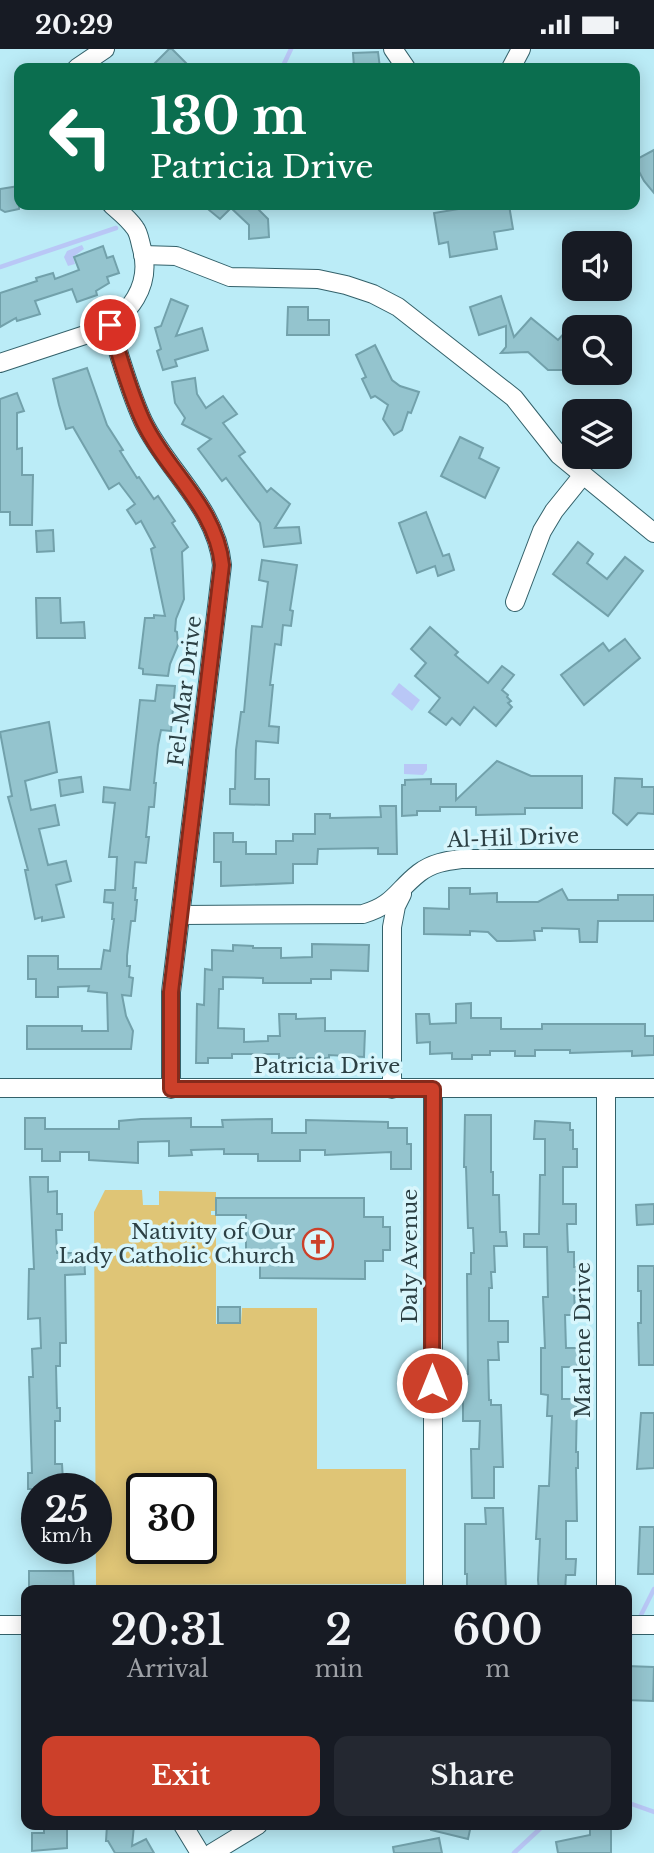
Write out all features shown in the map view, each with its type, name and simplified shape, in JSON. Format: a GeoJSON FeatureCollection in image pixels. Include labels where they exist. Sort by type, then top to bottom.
{"type":"FeatureCollection","features":[{"type":"Feature","properties":{"kind":"street"},"geometry":{"type":"LineString","coordinates":[[84,63],[104,49]]}},
{"type":"Feature","properties":{"kind":"street"},"geometry":{"type":"LineString","coordinates":[[0,363],[110,325],[130,307],[138,296],[144,269],[143,255],[137,229],[117,210]]}},
{"type":"Feature","properties":{"kind":"street"},"geometry":{"type":"LineString","coordinates":[[143,255],[176,256],[230,277],[318,279],[373,294],[410,314],[514,398],[546,442],[654,533]]}},
{"type":"Feature","properties":{"kind":"street","name":"Fel-Mar Drive"},"geometry":{"type":"LineString","coordinates":[[110,325],[143,421],[210,520],[220,549],[221,580],[171,992],[171,1089]]}},
{"type":"Feature","properties":{"kind":"street"},"geometry":{"type":"LineString","coordinates":[[515,603],[542,531],[554,511],[583,475]]}},
{"type":"Feature","properties":{"kind":"street","name":"Al-Hil Drive"},"geometry":{"type":"LineString","coordinates":[[181,915],[363,914],[387,905],[421,872],[440,862],[461,859],[654,859]]}},
{"type":"Feature","properties":{"kind":"street"},"geometry":{"type":"LineString","coordinates":[[392,1089],[392,927],[396,906],[405,887]]}},
{"type":"Feature","properties":{"kind":"street","name":"Patricia Drive"},"geometry":{"type":"LineString","coordinates":[[0,1088],[654,1088]]}},
{"type":"Feature","properties":{"kind":"street","name":"Daly Avenue"},"geometry":{"type":"LineString","coordinates":[[433,1089],[433,1585]]}},
{"type":"Feature","properties":{"kind":"street","name":"Marlene Drive"},"geometry":{"type":"LineString","coordinates":[[606,1089],[606,1585]]}},
{"type":"Feature","properties":{"kind":"street"},"geometry":{"type":"LineString","coordinates":[[0,1625],[21,1625]]}},
{"type":"Feature","properties":{"kind":"street"},"geometry":{"type":"LineString","coordinates":[[632,1625],[654,1625]]}},
{"type":"Feature","properties":{"kind":"street"},"geometry":{"type":"LineString","coordinates":[[186,1830],[200,1853]]}},
{"type":"Feature","properties":{"kind":"street"},"geometry":{"type":"LineString","coordinates":[[212,1853],[250,1830]]}},
{"type":"Feature","properties":{"kind":"shaded area"},"geometry":{"type":"Polygon","coordinates":[[[105,1190],[142,1190],[143,1205],[159,1205],[159,1191],[216,1192],[216,1211],[211,1211],[211,1215],[216,1215],[216,1324],[241,1324],[242,1308],[317,1308],[317,1469],[406,1469],[406,1584],[96,1585],[96,1564],[112,1564],[112,1473],[95,1473],[94,1212],[105,1190]]]}},
{"type":"Feature","properties":{"kind":"water"},"geometry":{"type":"Polygon","coordinates":[[[82,245],[84,249],[73,257],[75,264],[68,266],[64,257],[67,251],[82,245]]]}},
{"type":"Feature","properties":{"kind":"water"},"geometry":{"type":"Polygon","coordinates":[[[399,683],[420,700],[412,711],[391,694],[399,683]]]}},
{"type":"Feature","properties":{"kind":"water"},"geometry":{"type":"Polygon","coordinates":[[[404,764],[427,764],[427,770],[423,775],[404,774],[404,764]]]}},
{"type":"Feature","properties":{"kind":"building"},"geometry":{"type":"Polygon","coordinates":[[[172,49],[186,63],[155,63],[172,49]]]}},
{"type":"Feature","properties":{"kind":"building"},"geometry":{"type":"Polygon","coordinates":[[[378,52],[379,63],[354,63],[353,53],[378,52]]]}},
{"type":"Feature","properties":{"kind":"building"},"geometry":{"type":"Polygon","coordinates":[[[654,150],[654,193],[640,173],[640,157],[654,150]]]}},
{"type":"Feature","properties":{"kind":"building"},"geometry":{"type":"Polygon","coordinates":[[[14,187],[14,210],[5,212],[0,209],[0,189],[14,187]]]}},
{"type":"Feature","properties":{"kind":"building"},"geometry":{"type":"Polygon","coordinates":[[[209,210],[229,210],[220,219],[209,210]]]}},
{"type":"Feature","properties":{"kind":"building"},"geometry":{"type":"Polygon","coordinates":[[[233,210],[259,210],[268,219],[269,237],[249,239],[249,225],[233,210]]]}},
{"type":"Feature","properties":{"kind":"building"},"geometry":{"type":"Polygon","coordinates":[[[452,210],[510,210],[513,229],[494,232],[497,249],[450,257],[448,242],[439,244],[434,213],[452,210]]]}},
{"type":"Feature","properties":{"kind":"building"},"geometry":{"type":"Polygon","coordinates":[[[103,246],[107,258],[113,256],[119,273],[107,277],[109,283],[96,291],[97,295],[77,302],[72,289],[35,301],[40,314],[17,321],[16,318],[0,327],[0,293],[53,273],[55,279],[79,270],[74,257],[103,246]]]}},
{"type":"Feature","properties":{"kind":"building"},"geometry":{"type":"Polygon","coordinates":[[[501,296],[514,337],[531,318],[558,340],[562,336],[562,370],[548,370],[528,352],[501,353],[506,347],[506,326],[479,335],[470,307],[501,296]]]}},
{"type":"Feature","properties":{"kind":"building"},"geometry":{"type":"Polygon","coordinates":[[[171,299],[188,306],[176,336],[202,328],[208,350],[175,360],[177,366],[163,370],[157,351],[161,349],[155,328],[161,326],[171,299]]]}},
{"type":"Feature","properties":{"kind":"building"},"geometry":{"type":"Polygon","coordinates":[[[288,307],[308,307],[308,320],[329,320],[329,335],[287,335],[288,307]]]}},
{"type":"Feature","properties":{"kind":"building"},"geometry":{"type":"Polygon","coordinates":[[[375,345],[392,380],[400,386],[419,392],[402,430],[394,435],[383,419],[388,405],[375,396],[371,398],[362,379],[366,377],[356,355],[375,345]]]}},
{"type":"Feature","properties":{"kind":"building"},"geometry":{"type":"Polygon","coordinates":[[[87,368],[107,425],[123,450],[120,451],[154,499],[158,496],[188,547],[182,552],[184,599],[176,619],[178,645],[168,676],[143,674],[143,669],[139,668],[145,618],[165,616],[151,549],[155,547],[141,521],[136,524],[127,510],[135,504],[119,483],[109,489],[73,427],[66,429],[59,405],[53,379],[87,368]]]}},
{"type":"Feature","properties":{"kind":"building"},"geometry":{"type":"Polygon","coordinates":[[[195,378],[197,394],[206,408],[223,396],[237,414],[223,423],[245,452],[239,456],[267,492],[271,488],[290,504],[275,528],[299,527],[301,543],[264,547],[260,523],[226,478],[222,481],[198,449],[211,439],[182,424],[185,418],[175,403],[172,382],[195,378]]]}},
{"type":"Feature","properties":{"kind":"building"},"geometry":{"type":"Polygon","coordinates":[[[17,393],[24,411],[17,413],[17,449],[22,448],[22,475],[33,475],[32,525],[10,525],[10,512],[0,512],[0,399],[17,393]]]}},
{"type":"Feature","properties":{"kind":"building"},"geometry":{"type":"Polygon","coordinates":[[[460,437],[483,448],[479,458],[499,468],[485,498],[441,476],[460,437]]]}},
{"type":"Feature","properties":{"kind":"building"},"geometry":{"type":"Polygon","coordinates":[[[426,512],[443,556],[449,554],[454,570],[438,576],[435,566],[417,573],[399,523],[426,512]]]}},
{"type":"Feature","properties":{"kind":"building"},"geometry":{"type":"Polygon","coordinates":[[[53,530],[54,551],[37,552],[36,531],[53,530]]]}},
{"type":"Feature","properties":{"kind":"building"},"geometry":{"type":"Polygon","coordinates":[[[578,542],[593,554],[587,563],[607,579],[625,557],[643,571],[608,616],[553,574],[578,542]]]}},
{"type":"Feature","properties":{"kind":"building"},"geometry":{"type":"Polygon","coordinates":[[[262,560],[297,565],[290,610],[293,611],[291,626],[283,625],[281,645],[275,644],[270,685],[273,685],[269,726],[279,727],[278,743],[256,741],[255,779],[269,779],[269,805],[230,804],[230,789],[235,789],[236,750],[241,712],[244,712],[252,626],[262,627],[268,582],[259,580],[262,560]]]}},
{"type":"Feature","properties":{"kind":"building"},"geometry":{"type":"Polygon","coordinates":[[[36,598],[60,598],[61,623],[84,622],[85,638],[37,638],[36,598]]]}},
{"type":"Feature","properties":{"kind":"building"},"geometry":{"type":"Polygon","coordinates":[[[430,627],[458,652],[455,655],[488,683],[502,666],[514,675],[502,690],[508,695],[511,701],[508,703],[512,707],[496,726],[474,707],[460,725],[452,718],[446,725],[429,712],[440,698],[415,676],[426,663],[411,649],[430,627]]]}},
{"type":"Feature","properties":{"kind":"building"},"geometry":{"type":"Polygon","coordinates":[[[625,639],[640,658],[584,705],[561,675],[603,643],[609,651],[625,639]]]}},
{"type":"Feature","properties":{"kind":"building"},"geometry":{"type":"Polygon","coordinates":[[[157,685],[175,686],[171,731],[161,730],[158,745],[154,807],[149,807],[146,863],[135,862],[133,888],[136,888],[137,900],[135,921],[131,921],[127,956],[129,977],[133,978],[131,996],[122,995],[126,1016],[133,1031],[131,1049],[27,1049],[27,1026],[82,1026],[82,1031],[108,1031],[107,993],[88,991],[89,986],[58,987],[58,997],[36,997],[36,979],[28,979],[28,956],[58,956],[58,969],[101,969],[104,950],[110,951],[113,903],[104,902],[105,890],[115,890],[117,857],[109,857],[115,803],[103,802],[104,787],[130,790],[140,700],[155,701],[157,685]]]}},
{"type":"Feature","properties":{"kind":"building"},"geometry":{"type":"Polygon","coordinates":[[[49,722],[57,772],[25,781],[31,810],[55,805],[59,825],[39,829],[48,865],[66,861],[71,881],[56,885],[64,917],[42,921],[42,917],[35,919],[25,870],[28,870],[8,797],[12,796],[0,732],[49,722]]]}},
{"type":"Feature","properties":{"kind":"building"},"geometry":{"type":"Polygon","coordinates":[[[497,761],[531,776],[582,776],[582,808],[525,808],[525,814],[476,815],[476,807],[440,807],[440,811],[417,811],[417,815],[402,816],[402,785],[405,785],[405,780],[431,779],[431,784],[456,784],[456,800],[497,761]]]}},
{"type":"Feature","properties":{"kind":"building"},"geometry":{"type":"Polygon","coordinates":[[[81,777],[83,792],[61,796],[59,780],[81,777]]]}},
{"type":"Feature","properties":{"kind":"building"},"geometry":{"type":"Polygon","coordinates":[[[615,778],[642,779],[642,787],[654,787],[654,814],[638,813],[627,825],[613,813],[615,778]]]}},
{"type":"Feature","properties":{"kind":"building"},"geometry":{"type":"Polygon","coordinates":[[[380,806],[396,806],[397,854],[378,854],[378,848],[318,849],[317,864],[293,864],[293,883],[221,886],[221,862],[214,862],[214,833],[233,833],[233,842],[246,842],[246,854],[276,854],[276,841],[293,841],[293,834],[315,834],[315,814],[330,814],[330,818],[381,817],[380,806]]]}},
{"type":"Feature","properties":{"kind":"building"},"geometry":{"type":"Polygon","coordinates":[[[449,888],[470,888],[470,894],[497,893],[497,902],[538,902],[562,889],[568,900],[618,900],[618,895],[654,895],[654,921],[598,921],[597,942],[580,942],[579,929],[542,928],[542,931],[534,931],[535,940],[510,941],[497,941],[488,932],[470,931],[470,935],[424,934],[424,908],[449,909],[449,888]]]}},
{"type":"Feature","properties":{"kind":"building"},"geometry":{"type":"Polygon","coordinates":[[[312,944],[369,945],[368,971],[331,970],[331,979],[311,979],[311,983],[263,983],[263,978],[223,977],[223,989],[219,989],[218,1028],[244,1029],[244,1042],[268,1041],[268,1036],[280,1036],[279,1014],[296,1014],[296,1019],[325,1018],[325,1031],[365,1031],[364,1057],[329,1055],[329,1058],[279,1058],[279,1054],[232,1054],[232,1058],[208,1058],[208,1063],[196,1063],[197,1004],[204,1005],[205,969],[212,970],[212,950],[233,951],[233,945],[253,946],[281,948],[281,958],[312,957],[312,944]]]}},
{"type":"Feature","properties":{"kind":"building"},"geometry":{"type":"Polygon","coordinates":[[[471,1003],[471,1018],[501,1018],[501,1029],[542,1029],[542,1024],[645,1024],[645,1036],[654,1036],[654,1055],[632,1056],[632,1051],[570,1053],[570,1050],[535,1050],[535,1056],[515,1056],[515,1051],[490,1051],[490,1055],[472,1055],[472,1059],[452,1059],[452,1053],[430,1054],[430,1042],[417,1043],[416,1014],[429,1014],[430,1024],[456,1023],[456,1004],[471,1003]]]}},
{"type":"Feature","properties":{"kind":"building"},"geometry":{"type":"Polygon","coordinates":[[[465,1115],[491,1115],[493,1195],[499,1195],[500,1232],[506,1232],[507,1246],[494,1246],[495,1272],[491,1272],[492,1288],[489,1288],[489,1321],[508,1321],[508,1342],[498,1342],[499,1360],[488,1360],[489,1400],[491,1405],[501,1405],[503,1467],[494,1467],[494,1498],[472,1498],[471,1449],[479,1449],[480,1421],[463,1421],[463,1374],[468,1374],[467,1274],[471,1274],[471,1253],[474,1253],[473,1228],[468,1228],[464,1167],[465,1115]]]}},
{"type":"Feature","properties":{"kind":"building"},"geometry":{"type":"Polygon","coordinates":[[[25,1118],[45,1118],[45,1129],[119,1129],[119,1121],[191,1118],[191,1127],[223,1127],[222,1120],[272,1119],[272,1133],[306,1133],[306,1120],[388,1122],[388,1128],[407,1128],[407,1144],[411,1144],[411,1169],[391,1169],[391,1152],[325,1155],[325,1150],[300,1150],[300,1161],[258,1161],[258,1154],[224,1154],[224,1149],[191,1150],[192,1155],[169,1156],[169,1141],[138,1142],[138,1163],[89,1160],[89,1152],[60,1152],[60,1161],[42,1161],[42,1149],[25,1149],[25,1118]]]}},
{"type":"Feature","properties":{"kind":"building"},"geometry":{"type":"Polygon","coordinates":[[[535,1121],[570,1123],[570,1130],[573,1130],[573,1149],[577,1149],[577,1167],[563,1167],[563,1204],[576,1204],[576,1224],[567,1224],[568,1252],[574,1252],[578,1289],[574,1289],[575,1315],[565,1315],[566,1348],[577,1348],[577,1367],[562,1367],[562,1399],[577,1399],[578,1452],[577,1521],[566,1521],[566,1559],[576,1559],[575,1575],[566,1575],[565,1585],[538,1585],[538,1580],[540,1539],[536,1539],[539,1486],[549,1486],[552,1416],[547,1416],[548,1395],[541,1394],[541,1348],[545,1348],[543,1297],[548,1297],[547,1247],[524,1247],[524,1234],[539,1234],[540,1175],[545,1175],[545,1139],[534,1139],[535,1121]]]}},
{"type":"Feature","properties":{"kind":"building"},"geometry":{"type":"Polygon","coordinates":[[[30,1177],[48,1177],[48,1192],[57,1191],[57,1214],[62,1214],[62,1230],[56,1230],[57,1253],[84,1253],[85,1274],[65,1275],[66,1343],[60,1343],[60,1366],[56,1366],[60,1421],[55,1421],[55,1464],[62,1464],[63,1473],[32,1473],[29,1377],[33,1377],[32,1349],[41,1348],[40,1318],[28,1319],[29,1269],[34,1269],[30,1177]]]}},
{"type":"Feature","properties":{"kind":"building","name":"Nativity of Our Lady Catholic Church"},"geometry":{"type":"Polygon","coordinates":[[[216,1198],[364,1198],[364,1217],[383,1217],[383,1227],[390,1227],[390,1250],[383,1250],[383,1261],[365,1261],[365,1279],[260,1278],[260,1250],[246,1250],[246,1215],[216,1215],[216,1198]]]}},
{"type":"Feature","properties":{"kind":"building"},"geometry":{"type":"Polygon","coordinates":[[[654,1204],[654,1224],[637,1225],[636,1205],[654,1204]]]}},
{"type":"Feature","properties":{"kind":"building"},"geometry":{"type":"Polygon","coordinates":[[[638,1266],[654,1266],[654,1365],[639,1365],[638,1323],[641,1323],[641,1291],[638,1291],[638,1266]]]}},
{"type":"Feature","properties":{"kind":"building"},"geometry":{"type":"Polygon","coordinates":[[[218,1307],[240,1307],[240,1323],[218,1323],[218,1307]]]}},
{"type":"Feature","properties":{"kind":"building"},"geometry":{"type":"Polygon","coordinates":[[[641,1413],[654,1413],[654,1468],[637,1469],[641,1413]]]}},
{"type":"Feature","properties":{"kind":"building"},"geometry":{"type":"Polygon","coordinates":[[[485,1508],[503,1508],[506,1585],[467,1585],[465,1524],[486,1524],[485,1508]]]}},
{"type":"Feature","properties":{"kind":"building"},"geometry":{"type":"Polygon","coordinates":[[[640,1527],[654,1527],[654,1574],[638,1574],[640,1527]]]}},
{"type":"Feature","properties":{"kind":"building"},"geometry":{"type":"Polygon","coordinates":[[[29,1571],[73,1571],[74,1585],[29,1585],[29,1571]]]}},
{"type":"Feature","properties":{"kind":"building"},"geometry":{"type":"Polygon","coordinates":[[[632,1666],[654,1667],[653,1701],[632,1700],[632,1666]]]}},
{"type":"Feature","properties":{"kind":"building"},"geometry":{"type":"Polygon","coordinates":[[[44,1830],[67,1830],[67,1848],[32,1851],[32,1833],[44,1833],[44,1830]]]}},
{"type":"Feature","properties":{"kind":"building"},"geometry":{"type":"Polygon","coordinates":[[[107,1830],[134,1830],[132,1846],[146,1839],[154,1853],[115,1853],[106,1841],[107,1830]]]}},
{"type":"Feature","properties":{"kind":"building"},"geometry":{"type":"Polygon","coordinates":[[[431,1830],[470,1830],[468,1839],[431,1830]]]}},
{"type":"Feature","properties":{"kind":"building"},"geometry":{"type":"Polygon","coordinates":[[[590,1830],[611,1830],[611,1853],[558,1853],[556,1842],[590,1835],[590,1830]]]}},
{"type":"Feature","properties":{"kind":"building"},"geometry":{"type":"Polygon","coordinates":[[[439,1838],[442,1853],[394,1853],[393,1847],[439,1838]]]}},
{"type":"Feature","properties":{"kind":"waterway"},"geometry":{"type":"LineString","coordinates":[[284,63],[291,49]]}},
{"type":"Feature","properties":{"kind":"waterway"},"geometry":{"type":"LineString","coordinates":[[0,267],[116,228]]}},
{"type":"Feature","properties":{"kind":"waterway"},"geometry":{"type":"LineString","coordinates":[[639,1619],[654,1589]]}},
{"type":"Feature","properties":{"kind":"waterway"},"geometry":{"type":"LineString","coordinates":[[632,1804],[654,1812]]}},
{"type":"Feature","properties":{"kind":"waterway"},"geometry":{"type":"LineString","coordinates":[[514,1853],[539,1830]]}},
{"type":"Feature","properties":{"kind":"place","name":"Nativity of Our Lady Catholic Church"},"geometry":{"type":"Point","coordinates":[318,1244]}},
{"type":"Feature","properties":{"kind":"route"},"geometry":{"type":"LineString","coordinates":[[110,325],[143,421],[210,520],[220,549],[222,565],[171,992],[171,1089],[433,1089],[432,1383]]}}]}
